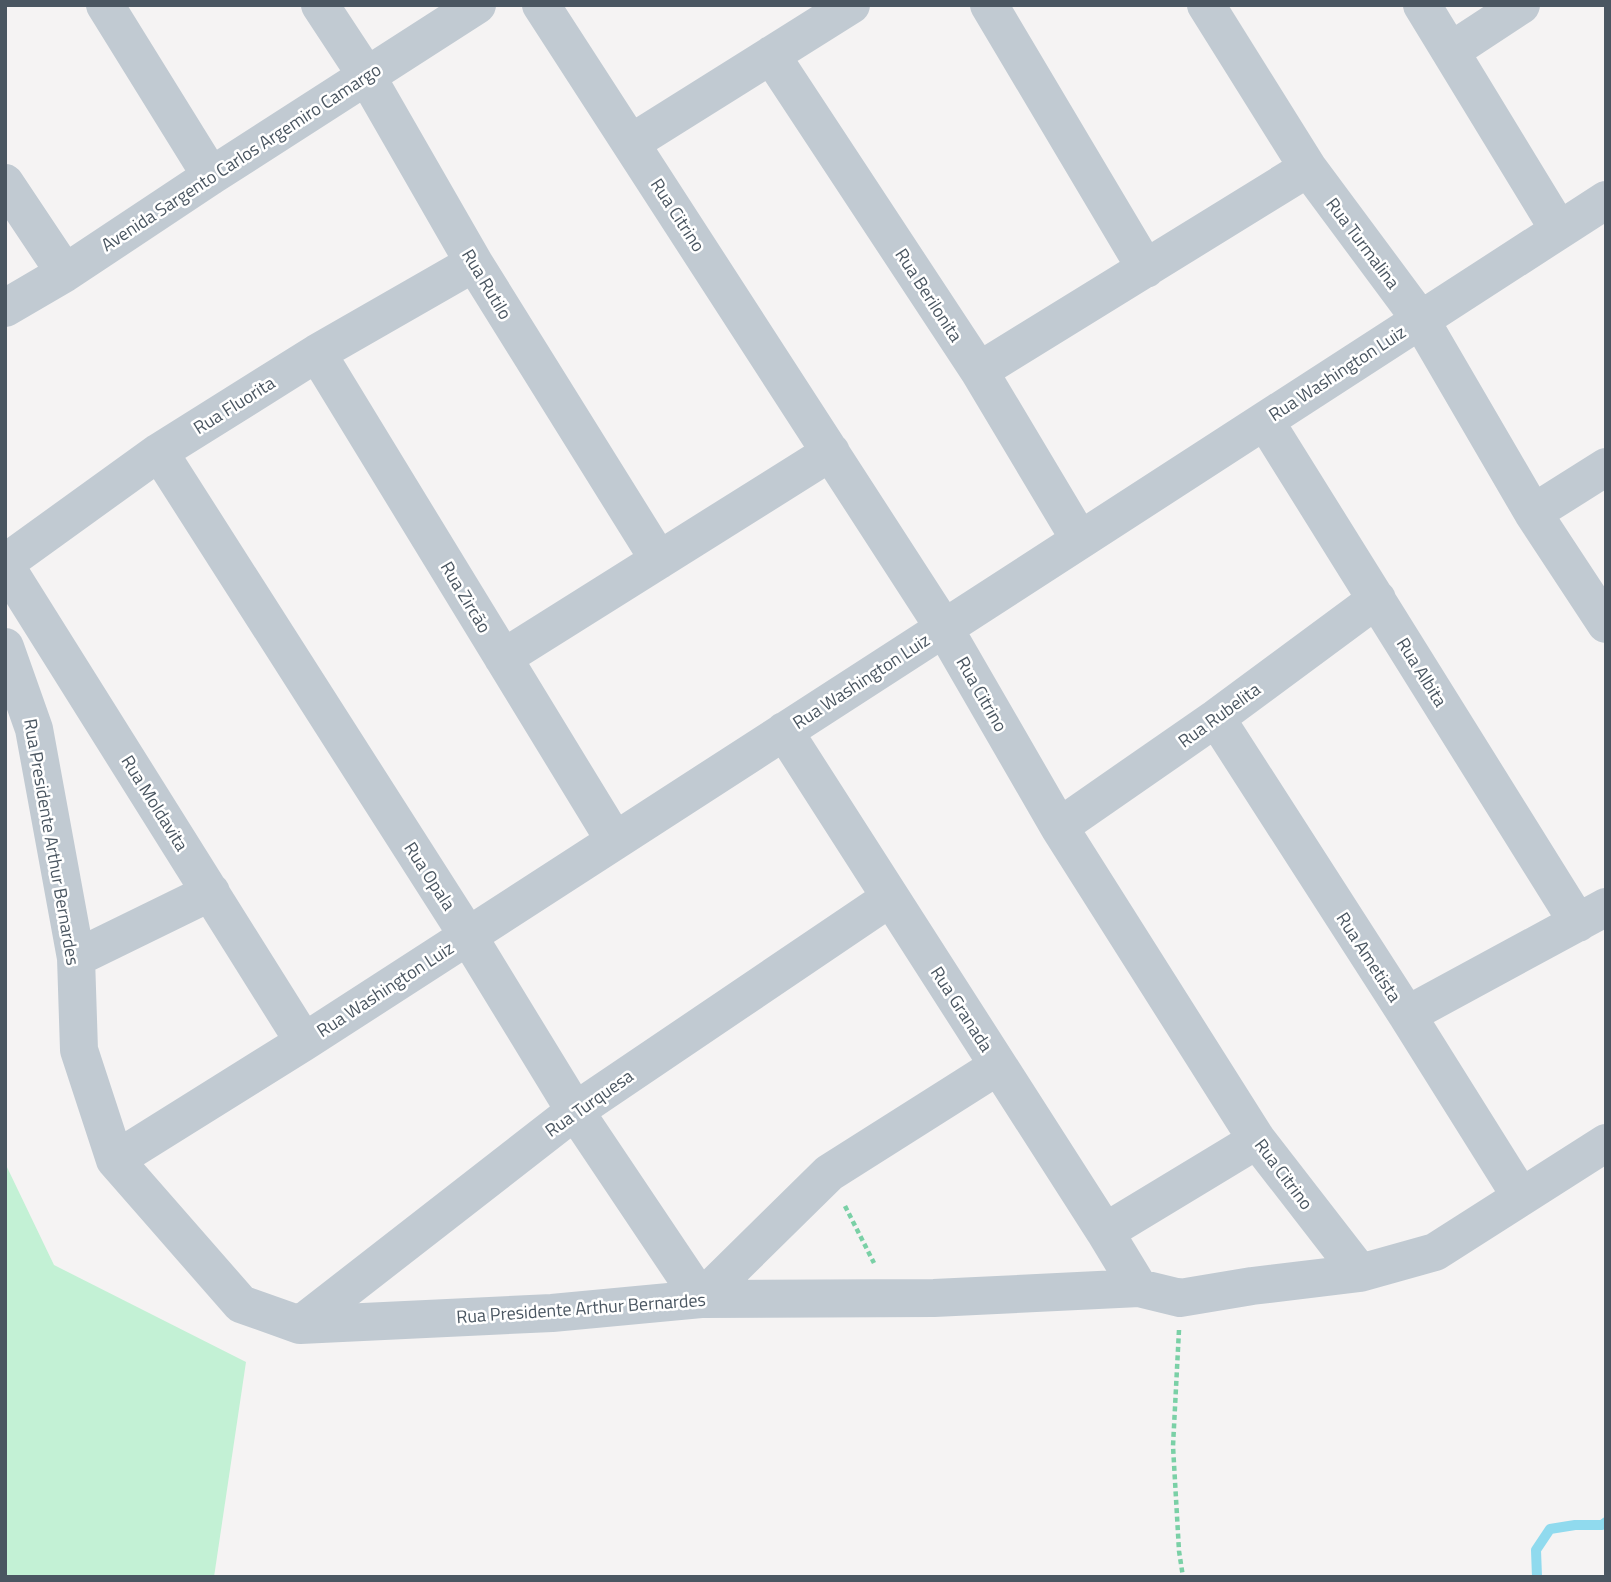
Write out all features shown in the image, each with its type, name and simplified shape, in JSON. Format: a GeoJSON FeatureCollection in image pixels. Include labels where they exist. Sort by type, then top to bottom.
{"type":"FeatureCollection","features":[{"type":"Feature","properties":{"kind":"street"},"geometry":{"type":"LineString","coordinates":[[105,5],[211,176]]}},
{"type":"Feature","properties":{"kind":"street","name":"Rua Rutilo"},"geometry":{"type":"LineString","coordinates":[[320,5],[366,75],[474,263],[659,560]]}},
{"type":"Feature","properties":{"kind":"street","name":"Avenida Sargento Carlos Argemiro Camargo"},"geometry":{"type":"LineString","coordinates":[[5,308],[65,274],[211,176],[477,5]]}},
{"type":"Feature","properties":{"kind":"street","name":"Rua Citrino"},"geometry":{"type":"LineString","coordinates":[[541,5],[944,628],[1059,827],[1257,1140],[1360,1273]]}},
{"type":"Feature","properties":{"kind":"street"},"geometry":{"type":"LineString","coordinates":[[631,143],[851,5]]}},
{"type":"Feature","properties":{"kind":"street"},"geometry":{"type":"LineString","coordinates":[[989,5],[1146,269]]}},
{"type":"Feature","properties":{"kind":"street","name":"Rua Turmalina"},"geometry":{"type":"LineString","coordinates":[[1206,5],[1308,168],[1420,319],[1533,513],[1606,625]]}},
{"type":"Feature","properties":{"kind":"street"},"geometry":{"type":"LineString","coordinates":[[1422,5],[1559,230]]}},
{"type":"Feature","properties":{"kind":"street"},"geometry":{"type":"LineString","coordinates":[[1451,51],[1521,5]]}},
{"type":"Feature","properties":{"kind":"street","name":"Rua Berilonita"},"geometry":{"type":"LineString","coordinates":[[771,55],[979,371],[1080,540]]}},
{"type":"Feature","properties":{"kind":"street"},"geometry":{"type":"LineString","coordinates":[[979,371],[1308,168]]}},
{"type":"Feature","properties":{"kind":"street"},"geometry":{"type":"LineString","coordinates":[[5,183],[65,274]]}},
{"type":"Feature","properties":{"kind":"street","name":"Rua Washington Luiz"},"geometry":{"type":"LineString","coordinates":[[115,1160],[304,1042],[1606,200]]}},
{"type":"Feature","properties":{"kind":"street","name":"Rua Fluorita"},"geometry":{"type":"LineString","coordinates":[[5,564],[159,452],[317,353],[474,263]]}},
{"type":"Feature","properties":{"kind":"street","name":"Rua Zircão"},"geometry":{"type":"LineString","coordinates":[[317,353],[615,841]]}},
{"type":"Feature","properties":{"kind":"street","name":"Rua Albita"},"geometry":{"type":"LineString","coordinates":[[1265,421],[1377,599],[1592,915]]}},
{"type":"Feature","properties":{"kind":"street","name":"Rua Opala"},"geometry":{"type":"LineString","coordinates":[[159,452],[468,936],[575,1111],[701,1299]]}},
{"type":"Feature","properties":{"kind":"street"},"geometry":{"type":"LineString","coordinates":[[503,658],[831,452]]}},
{"type":"Feature","properties":{"kind":"street"},"geometry":{"type":"LineString","coordinates":[[1533,513],[1606,467]]}},
{"type":"Feature","properties":{"kind":"street","name":"Rua Moldavita"},"geometry":{"type":"LineString","coordinates":[[5,564],[304,1042]]}},
{"type":"Feature","properties":{"kind":"street","name":"Rua Rubelita"},"geometry":{"type":"LineString","coordinates":[[1059,827],[1216,718],[1377,599]]}},
{"type":"Feature","properties":{"kind":"street","name":"Rua Presidente Arthur Bernardes"},"geometry":{"type":"LineString","coordinates":[[5,647],[34,729],[76,958],[79,1050],[115,1160],[241,1304],[300,1325],[552,1313],[701,1299],[934,1298],[1139,1288],[1181,1298],[1360,1273],[1435,1252],[1606,1143]]}},
{"type":"Feature","properties":{"kind":"street","name":"Rua Ametista"},"geometry":{"type":"LineString","coordinates":[[1216,718],[1521,1197]]}},
{"type":"Feature","properties":{"kind":"street","name":"Rua Granada"},"geometry":{"type":"LineString","coordinates":[[784,731],[1139,1288]]}},
{"type":"Feature","properties":{"kind":"street"},"geometry":{"type":"LineString","coordinates":[[76,958],[211,892]]}},
{"type":"Feature","properties":{"kind":"street","name":"Rua Turquesa"},"geometry":{"type":"LineString","coordinates":[[300,1325],[575,1111],[890,898]]}},
{"type":"Feature","properties":{"kind":"street"},"geometry":{"type":"LineString","coordinates":[[1407,1015],[1592,915]]}},
{"type":"Feature","properties":{"kind":"street"},"geometry":{"type":"LineString","coordinates":[[701,1299],[828,1173],[998,1066]]}},
{"type":"Feature","properties":{"kind":"street"},"geometry":{"type":"LineString","coordinates":[[1105,1232],[1257,1140]]}},
{"type":"Feature","properties":{"kind":"path"},"geometry":{"type":"LineString","coordinates":[[828,1173],[891,1298]]}},
{"type":"Feature","properties":{"kind":"path"},"geometry":{"type":"LineString","coordinates":[[1181,1298],[1173,1446],[1183,1577]]}},
{"type":"Feature","properties":{"kind":"green space"},"geometry":{"type":"Polygon","coordinates":[[[5,1163],[54,1265],[246,1362],[214,1577],[5,1577],[5,1163]]]}},
{"type":"Feature","properties":{"kind":"waterway"},"geometry":{"type":"LineString","coordinates":[[1537,1577],[1536,1550],[1550,1529],[1602,1525],[1606,1522]]}}]}
